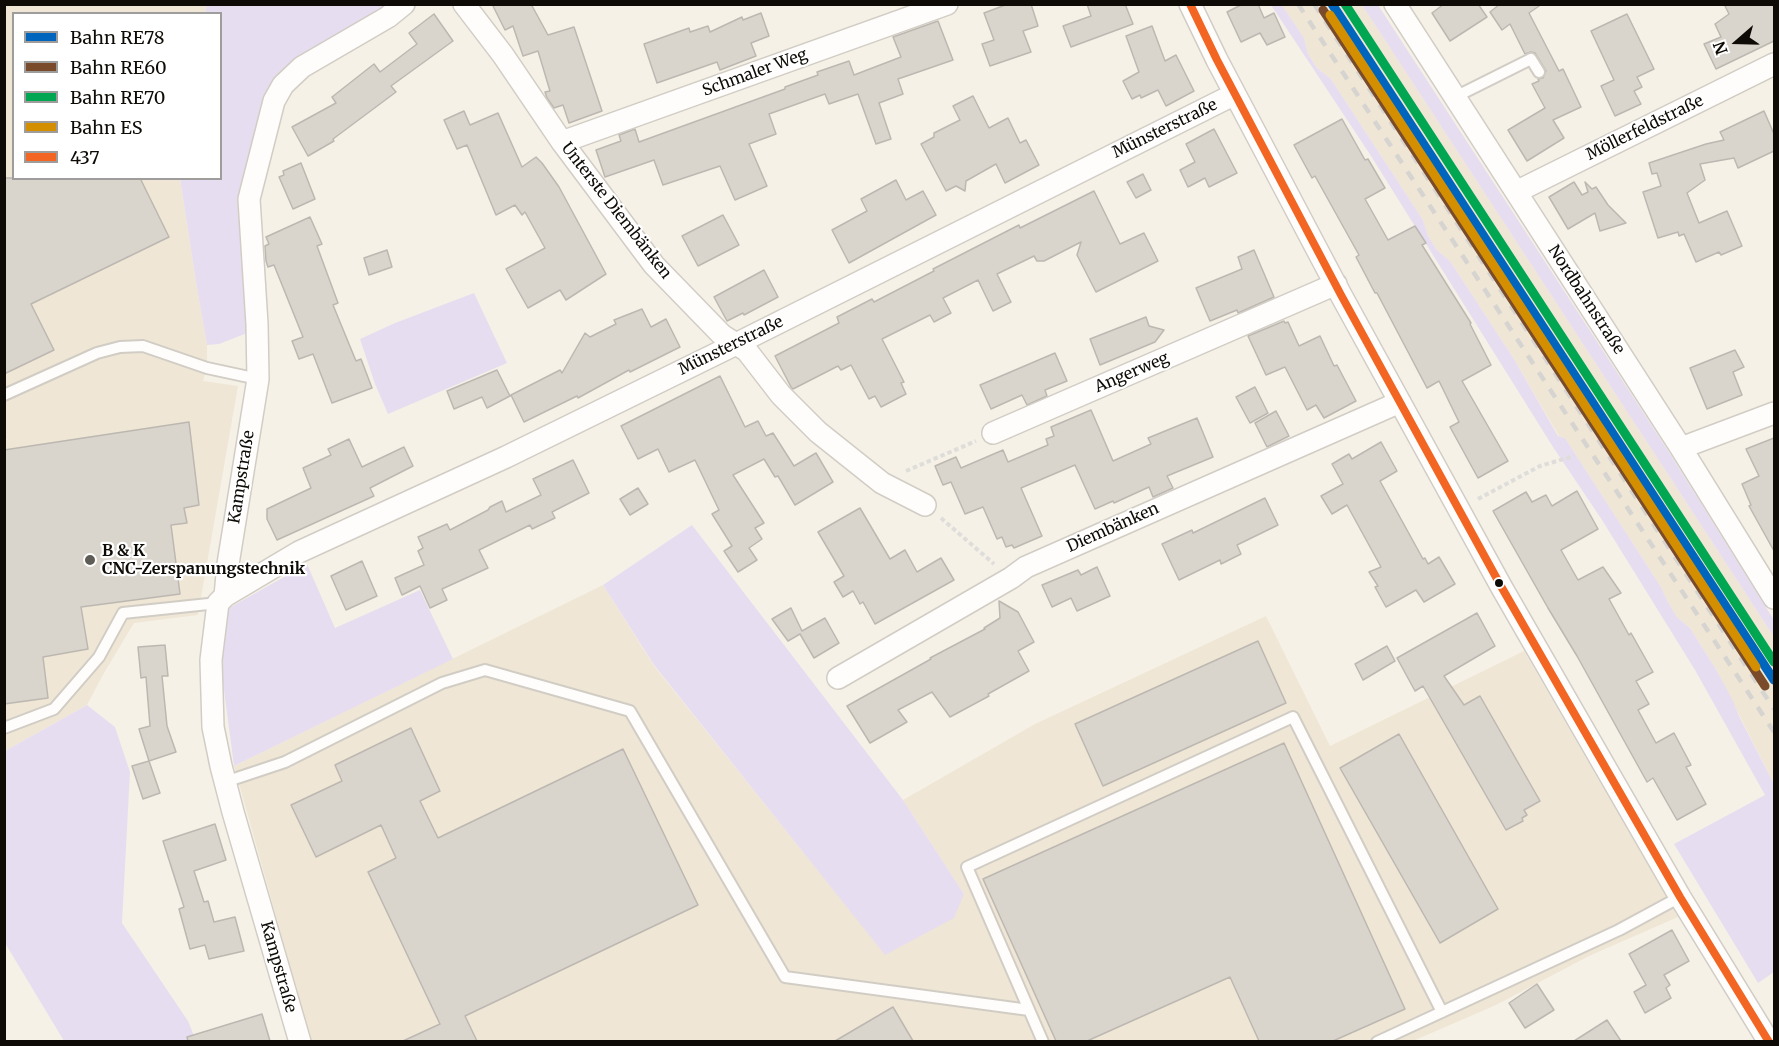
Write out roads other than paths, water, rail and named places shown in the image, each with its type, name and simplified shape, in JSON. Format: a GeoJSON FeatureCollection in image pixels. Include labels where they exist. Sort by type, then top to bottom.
{"type":"FeatureCollection","features":[{"type":"Feature","properties":{"kind":"street","name":"Kampstraße"},"geometry":{"type":"LineString","coordinates":[[300,1041],[225,782],[213,727],[211,660],[258,379],[249,199],[274,101],[283,85],[302,67],[388,17],[404,4]]}},
{"type":"Feature","properties":{"kind":"street","name":"Unterste Diembänken"},"geometry":{"type":"LineString","coordinates":[[464,4],[503,55],[562,142],[654,265],[722,335],[747,351],[781,395],[818,432],[882,483],[925,505]]}},
{"type":"Feature","properties":{"kind":"street","name":"Schmaler Weg"},"geometry":{"type":"LineString","coordinates":[[562,142],[947,4]]}},
{"type":"Feature","properties":{"kind":"street"},"geometry":{"type":"LineString","coordinates":[[1190,4],[1336,284],[1459,510],[1680,897],[1769,1041]]}},
{"type":"Feature","properties":{"kind":"street","name":"Nordbahnstraße"},"geometry":{"type":"LineString","coordinates":[[1395,4],[1681,448],[1774,598]]}},
{"type":"Feature","properties":{"kind":"street","name":"Möllerfeldstraße"},"geometry":{"type":"LineString","coordinates":[[1516,192],[1774,64]]}},
{"type":"Feature","properties":{"kind":"street","name":"Münsterstraße"},"geometry":{"type":"LineString","coordinates":[[222,600],[299,552],[506,457],[1236,94]]}},
{"type":"Feature","properties":{"kind":"street","name":"Angerweg"},"geometry":{"type":"LineString","coordinates":[[993,433],[1336,284]]}},
{"type":"Feature","properties":{"kind":"street","name":"Diembänken"},"geometry":{"type":"LineString","coordinates":[[838,678],[1011,578],[1026,567],[1400,402]]}},
{"type":"Feature","properties":{"kind":"street"},"geometry":{"type":"LineString","coordinates":[[1681,448],[1774,412]]}},
{"type":"Feature","properties":{"kind":"lane"},"geometry":{"type":"LineString","coordinates":[[1455,97],[1531,59],[1539,72]]}},
{"type":"Feature","properties":{"kind":"lane"},"geometry":{"type":"LineString","coordinates":[[4,395],[97,353],[120,347],[142,346],[207,368],[258,379]]}},
{"type":"Feature","properties":{"kind":"lane"},"geometry":{"type":"LineString","coordinates":[[4,728],[54,709],[99,657],[123,613],[222,600]]}},
{"type":"Feature","properties":{"kind":"lane"},"geometry":{"type":"LineString","coordinates":[[225,782],[285,762],[442,683],[485,670],[608,704],[630,711],[785,977],[1029,1010]]}},
{"type":"Feature","properties":{"kind":"lane"},"geometry":{"type":"LineString","coordinates":[[1043,1041],[967,867],[1293,717],[1442,1012]]}},
{"type":"Feature","properties":{"kind":"lane"},"geometry":{"type":"LineString","coordinates":[[1377,1041],[1620,930],[1680,897]]}},
{"type":"Feature","properties":{"kind":"railway"},"geometry":{"type":"LineString","coordinates":[[1298,4],[1774,732]]}},
{"type":"Feature","properties":{"kind":"railway"},"geometry":{"type":"LineString","coordinates":[[1314,4],[1774,709]]}},
{"type":"Feature","properties":{"kind":"rail line","name":"RE78"},"geometry":{"type":"LineString","coordinates":[[1332,4],[1774,680]]}},
{"type":"Feature","properties":{"kind":"rail line","name":"RE70"},"geometry":{"type":"LineString","coordinates":[[1345,4],[1774,662]]}},
{"type":"Feature","properties":{"kind":"rail line","name":"RE60"},"geometry":{"type":"LineString","coordinates":[[1323,10],[1765,686]]}},
{"type":"Feature","properties":{"kind":"rail line","name":"ES"},"geometry":{"type":"LineString","coordinates":[[1330,15],[1756,667]]}},
{"type":"Feature","properties":{"kind":"place","name":"B & K CNC-Zerspanungstechnik"},"geometry":{"type":"Point","coordinates":[90,560]}}]}
